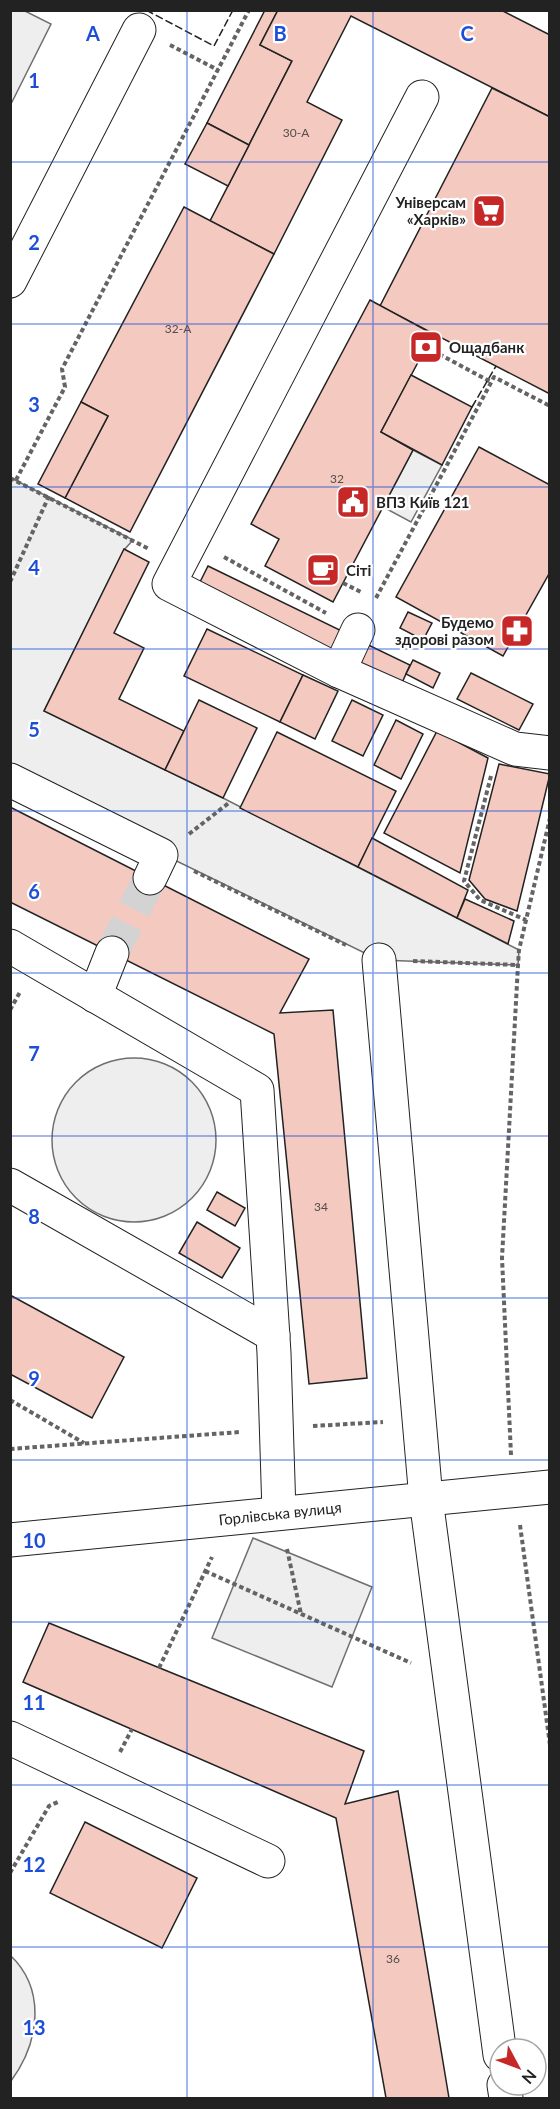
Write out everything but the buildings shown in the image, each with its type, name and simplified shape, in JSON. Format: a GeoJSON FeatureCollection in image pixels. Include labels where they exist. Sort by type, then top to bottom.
{"type":"FeatureCollection","features":[{"type":"Feature","properties":{"kind":"lane"},"geometry":{"type":"LineString","coordinates":[[10,281],[139,30]]}},
{"type":"Feature","properties":{"kind":"lane"},"geometry":{"type":"LineString","coordinates":[[422,97],[169,584],[339,671],[515,749],[549,753]]}},
{"type":"Feature","properties":{"kind":"lane"},"geometry":{"type":"LineString","coordinates":[[339,671],[358,630]]}},
{"type":"Feature","properties":{"kind":"lane"},"geometry":{"type":"LineString","coordinates":[[10,780],[156,866]]}},
{"type":"Feature","properties":{"kind":"lane"},"geometry":{"type":"LineString","coordinates":[[10,945],[257,1090],[273,1335],[279,1513]]}},
{"type":"Feature","properties":{"kind":"lane"},"geometry":{"type":"LineString","coordinates":[[95,996],[112,953]]}},
{"type":"Feature","properties":{"kind":"lane"},"geometry":{"type":"LineString","coordinates":[[379,960],[426,1498],[498,2037]]}},
{"type":"Feature","properties":{"kind":"lane"},"geometry":{"type":"LineString","coordinates":[[10,1185],[273,1335]]}},
{"type":"Feature","properties":{"kind":"lane","name":"Горлівська вулиця"},"geometry":{"type":"LineString","coordinates":[[10,1540],[549,1487]]}},
{"type":"Feature","properties":{"kind":"lane"},"geometry":{"type":"LineString","coordinates":[[10,1737],[268,1861]]}},
{"type":"Feature","properties":{"kind":"path"},"geometry":{"type":"LineString","coordinates":[[249,10],[62,369],[65,387],[13,479],[185,552],[358,630]]}},
{"type":"Feature","properties":{"kind":"path"},"geometry":{"type":"LineString","coordinates":[[426,347],[491,382]]}},
{"type":"Feature","properties":{"kind":"path"},"geometry":{"type":"LineString","coordinates":[[342,583],[375,599],[494,377],[549,406]]}},
{"type":"Feature","properties":{"kind":"path"},"geometry":{"type":"LineString","coordinates":[[10,582],[49,496]]}},
{"type":"Feature","properties":{"kind":"path"},"geometry":{"type":"LineString","coordinates":[[515,749],[495,759],[464,882],[480,900],[526,920]]}},
{"type":"Feature","properties":{"kind":"path"},"geometry":{"type":"LineString","coordinates":[[230,802],[156,866],[379,960],[518,965]]}},
{"type":"Feature","properties":{"kind":"path"},"geometry":{"type":"LineString","coordinates":[[549,818],[518,965],[502,1258],[510,1448],[549,1745]]}},
{"type":"Feature","properties":{"kind":"path"},"geometry":{"type":"LineString","coordinates":[[10,1400],[85,1443]]}},
{"type":"Feature","properties":{"kind":"path"},"geometry":{"type":"LineString","coordinates":[[10,1449],[420,1420]]}},
{"type":"Feature","properties":{"kind":"path"},"geometry":{"type":"LineString","coordinates":[[279,1513],[302,1614]]}},
{"type":"Feature","properties":{"kind":"path"},"geometry":{"type":"LineString","coordinates":[[159,1668],[230,1518]]}},
{"type":"Feature","properties":{"kind":"path"},"geometry":{"type":"LineString","coordinates":[[205,1571],[450,1680]]}},
{"type":"Feature","properties":{"kind":"shaded area"},"geometry":{"type":"Polygon","coordinates":[[[11,10],[25,11],[51,24],[11,104],[11,10]]]}},
{"type":"Feature","properties":{"kind":"shaded area"},"geometry":{"type":"Polygon","coordinates":[[[413,450],[442,465],[411,522],[383,507],[413,450]]]}},
{"type":"Feature","properties":{"kind":"shaded area"},"geometry":{"type":"Polygon","coordinates":[[[11,478],[133,540],[124,550],[44,711],[223,798],[519,950],[518,965],[379,960],[11,780],[11,478]]]}},
{"type":"Feature","properties":{"kind":"shaded area"},"geometry":{"type":"Polygon","coordinates":[[[134,1058],[165,1064],[192,1082],[210,1109],[216,1140],[210,1171],[192,1198],[165,1216],[134,1222],[103,1216],[76,1198],[58,1171],[52,1140],[58,1109],[76,1082],[103,1064],[134,1058]]]}},
{"type":"Feature","properties":{"kind":"shaded area"},"geometry":{"type":"Polygon","coordinates":[[[253,1538],[372,1587],[332,1687],[212,1638],[253,1538]]]}},
{"type":"Feature","properties":{"kind":"shaded area"},"geometry":{"type":"Polygon","coordinates":[[[10,1955],[22,1969],[30,1984],[35,2017],[28,2050],[11,2081],[10,1955]]]}},
{"type":"Feature","properties":{"kind":"tunnel"},"geometry":{"type":"LineString","coordinates":[[112,953],[150,878]]}},
{"type":"Feature","properties":{"kind":"fence"},"geometry":{"type":"LineString","coordinates":[[146,10],[214,46],[233,10]]}},
{"type":"Feature","properties":{"kind":"fence"},"geometry":{"type":"LineString","coordinates":[[472,407],[496,366]]}},
{"type":"Feature","properties":{"kind":"place","name":"Універсам «Харків»"},"geometry":{"type":"Point","coordinates":[489,211]}},
{"type":"Feature","properties":{"kind":"place","name":"Ощадбанк"},"geometry":{"type":"Point","coordinates":[426,347]}},
{"type":"Feature","properties":{"kind":"place","name":"ВПЗ Київ 121"},"geometry":{"type":"Point","coordinates":[353,502]}},
{"type":"Feature","properties":{"kind":"place","name":"Сіті"},"geometry":{"type":"Point","coordinates":[323,570]}},
{"type":"Feature","properties":{"kind":"place","name":"Будемо здорові разом"},"geometry":{"type":"Point","coordinates":[517,631]}}]}
